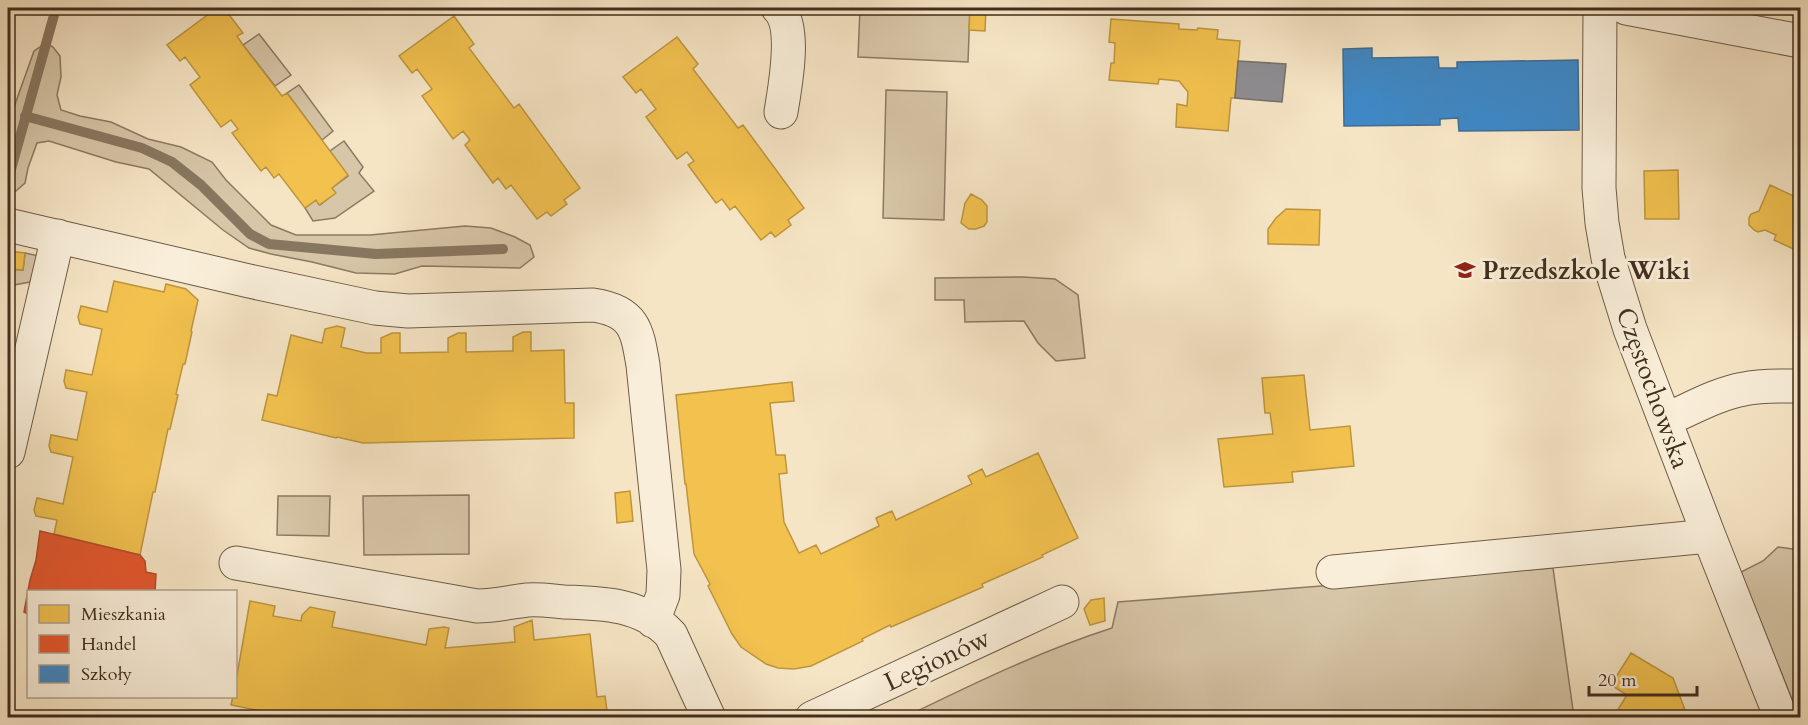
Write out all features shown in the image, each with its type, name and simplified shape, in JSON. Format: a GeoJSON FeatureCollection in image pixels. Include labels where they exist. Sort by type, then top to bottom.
{"type":"FeatureCollection","features":[{"type":"Feature","properties":{"kind":"street"},"geometry":{"type":"LineString","coordinates":[[778,8],[782,11],[786,25],[788,44],[782,112]]}},
{"type":"Feature","properties":{"kind":"street","name":"Częstochowska"},"geometry":{"type":"LineString","coordinates":[[1600,8],[1599,188],[1608,258],[1630,329],[1781,717]]}},
{"type":"Feature","properties":{"kind":"street"},"geometry":{"type":"LineString","coordinates":[[1626,8],[1800,41]]}},
{"type":"Feature","properties":{"kind":"street"},"geometry":{"type":"LineString","coordinates":[[8,225],[375,308],[408,310],[593,304],[614,309],[623,314],[639,339],[664,570],[663,595],[653,621]]}},
{"type":"Feature","properties":{"kind":"street"},"geometry":{"type":"LineString","coordinates":[[8,452],[58,236]]}},
{"type":"Feature","properties":{"kind":"street"},"geometry":{"type":"LineString","coordinates":[[1665,420],[1713,398],[1745,388],[1800,386]]}},
{"type":"Feature","properties":{"kind":"street"},"geometry":{"type":"LineString","coordinates":[[1333,572],[1709,536]]}},
{"type":"Feature","properties":{"kind":"street"},"geometry":{"type":"LineString","coordinates":[[236,563],[477,606],[494,606],[529,600],[616,605],[635,610],[666,630],[675,640],[709,717]]}},
{"type":"Feature","properties":{"kind":"street","name":"Legionów"},"geometry":{"type":"LineString","coordinates":[[812,717],[1062,603]]}},
{"type":"Feature","properties":{"kind":"shaded area"},"geometry":{"type":"Polygon","coordinates":[[[860,8],[970,8],[968,62],[858,57],[860,8]]]}},
{"type":"Feature","properties":{"kind":"shaded area"},"geometry":{"type":"Polygon","coordinates":[[[259,34],[291,75],[275,86],[243,45],[259,34]]]}},
{"type":"Feature","properties":{"kind":"shaded area"},"geometry":{"type":"Polygon","coordinates":[[[46,43],[53,47],[60,56],[61,77],[57,95],[61,110],[111,122],[148,139],[181,147],[212,162],[226,180],[271,225],[296,235],[370,235],[465,226],[491,228],[530,245],[534,257],[520,268],[422,266],[395,274],[356,273],[271,254],[249,248],[223,230],[149,169],[116,162],[49,141],[37,143],[25,183],[16,191],[8,189],[8,124],[34,51],[46,43]]]}},
{"type":"Feature","properties":{"kind":"shaded area"},"geometry":{"type":"Polygon","coordinates":[[[299,85],[333,131],[322,140],[287,93],[299,85]]]}},
{"type":"Feature","properties":{"kind":"shaded area"},"geometry":{"type":"Polygon","coordinates":[[[886,90],[947,92],[944,220],[883,218],[886,90]]]}},
{"type":"Feature","properties":{"kind":"shaded area"},"geometry":{"type":"Polygon","coordinates":[[[344,141],[363,167],[359,173],[374,191],[335,218],[313,221],[305,208],[316,200],[320,205],[335,193],[332,188],[348,176],[330,151],[344,141]]]}},
{"type":"Feature","properties":{"kind":"shaded area"},"geometry":{"type":"Polygon","coordinates":[[[25,253],[39,256],[30,282],[8,286],[8,269],[23,270],[25,253]]]}},
{"type":"Feature","properties":{"kind":"shaded area"},"geometry":{"type":"Polygon","coordinates":[[[935,278],[1055,279],[1078,295],[1085,358],[1056,361],[1038,343],[1024,321],[965,322],[964,300],[935,300],[935,278]]]}},
{"type":"Feature","properties":{"kind":"shaded area"},"geometry":{"type":"Polygon","coordinates":[[[469,495],[469,554],[364,555],[363,496],[469,495]]]}},
{"type":"Feature","properties":{"kind":"shaded area"},"geometry":{"type":"Polygon","coordinates":[[[278,496],[330,496],[329,536],[277,535],[278,496]]]}},
{"type":"Feature","properties":{"kind":"shaded area"},"geometry":{"type":"Polygon","coordinates":[[[1778,547],[1800,550],[1800,717],[1741,572],[1763,561],[1778,547]]]}},
{"type":"Feature","properties":{"kind":"shaded area"},"geometry":{"type":"Polygon","coordinates":[[[1553,568],[1574,717],[903,718],[1032,658],[1112,628],[1118,602],[1553,568]]]}},
{"type":"Feature","properties":{"kind":"building: Mieszkania"},"geometry":{"type":"Polygon","coordinates":[[[217,8],[224,8],[243,33],[237,36],[243,45],[282,96],[287,93],[348,175],[332,188],[336,193],[319,205],[316,200],[305,208],[279,174],[274,178],[266,167],[261,171],[232,133],[238,129],[231,120],[221,127],[190,85],[200,77],[185,57],[180,61],[167,45],[217,8]]]}},
{"type":"Feature","properties":{"kind":"building: Mieszkania"},"geometry":{"type":"Polygon","coordinates":[[[970,8],[986,8],[985,31],[969,30],[970,8]]]}},
{"type":"Feature","properties":{"kind":"building: Mieszkania"},"geometry":{"type":"Polygon","coordinates":[[[454,16],[474,44],[469,48],[514,108],[519,104],[580,188],[564,200],[567,204],[551,216],[547,212],[537,219],[511,185],[506,189],[498,178],[493,183],[465,145],[470,140],[463,131],[453,139],[422,96],[432,89],[417,69],[412,73],[399,56],[454,16]]]}},
{"type":"Feature","properties":{"kind":"building: Mieszkania"},"geometry":{"type":"Polygon","coordinates":[[[1111,19],[1179,24],[1179,29],[1218,30],[1217,39],[1240,41],[1235,98],[1231,98],[1228,131],[1176,127],[1177,104],[1187,106],[1188,92],[1179,81],[1159,79],[1158,84],[1109,80],[1111,63],[1114,63],[1115,43],[1109,42],[1111,19]]]}},
{"type":"Feature","properties":{"kind":"building: Mieszkania"},"geometry":{"type":"Polygon","coordinates":[[[677,37],[698,64],[693,69],[738,128],[743,125],[804,208],[788,220],[791,225],[775,237],[771,232],[761,240],[735,206],[730,210],[722,199],[716,203],[688,165],[694,161],[687,152],[677,159],[646,117],[656,109],[641,89],[636,93],[623,77],[677,37]]]}},
{"type":"Feature","properties":{"kind":"building: Mieszkania"},"geometry":{"type":"Polygon","coordinates":[[[1678,170],[1679,219],[1645,219],[1644,171],[1678,170]]]}},
{"type":"Feature","properties":{"kind":"building: Mieszkania"},"geometry":{"type":"Polygon","coordinates":[[[1770,185],[1800,199],[1800,252],[1774,240],[1776,235],[1765,230],[1758,232],[1749,225],[1751,214],[1759,211],[1770,185]]]}},
{"type":"Feature","properties":{"kind":"building: Mieszkania"},"geometry":{"type":"Polygon","coordinates":[[[971,194],[987,206],[987,222],[976,229],[969,229],[961,223],[965,203],[971,194]]]}},
{"type":"Feature","properties":{"kind":"building: Mieszkania"},"geometry":{"type":"Polygon","coordinates":[[[1286,209],[1320,210],[1319,245],[1268,244],[1268,229],[1286,209]]]}},
{"type":"Feature","properties":{"kind":"building: Mieszkania"},"geometry":{"type":"Polygon","coordinates":[[[8,251],[25,253],[23,270],[8,269],[8,251]]]}},
{"type":"Feature","properties":{"kind":"building: Mieszkania"},"geometry":{"type":"Polygon","coordinates":[[[114,281],[164,292],[166,284],[186,289],[198,300],[140,555],[54,534],[57,520],[36,516],[34,510],[37,498],[63,504],[73,457],[51,452],[49,446],[51,435],[77,440],[87,392],[66,388],[64,381],[66,370],[92,375],[102,329],[80,324],[78,317],[81,306],[107,312],[114,281]]]}},
{"type":"Feature","properties":{"kind":"building: Mieszkania"},"geometry":{"type":"Polygon","coordinates":[[[337,326],[345,328],[341,347],[366,353],[381,353],[381,338],[392,333],[400,333],[400,353],[448,352],[448,338],[458,333],[466,333],[466,352],[513,351],[513,337],[523,332],[531,332],[531,351],[564,350],[565,403],[574,403],[574,438],[363,443],[262,420],[268,394],[277,396],[291,335],[322,343],[325,329],[337,326]]]}},
{"type":"Feature","properties":{"kind":"building: Mieszkania"},"geometry":{"type":"Polygon","coordinates":[[[1304,375],[1310,430],[1350,426],[1354,466],[1292,472],[1293,482],[1224,487],[1218,439],[1273,434],[1270,413],[1265,413],[1262,378],[1304,375]]]}},
{"type":"Feature","properties":{"kind":"building: Mieszkania"},"geometry":{"type":"Polygon","coordinates":[[[792,382],[794,401],[770,403],[776,455],[785,455],[787,473],[779,474],[784,522],[799,553],[816,545],[821,554],[879,526],[876,518],[892,511],[896,520],[972,484],[968,476],[982,469],[986,477],[1038,453],[1078,538],[1042,555],[1043,557],[982,584],[983,587],[891,627],[890,625],[811,666],[794,669],[778,668],[766,664],[741,647],[732,634],[694,554],[676,395],[792,382]]]}},
{"type":"Feature","properties":{"kind":"building: Mieszkania"},"geometry":{"type":"Polygon","coordinates":[[[630,491],[633,521],[617,523],[615,493],[630,491]]]}},
{"type":"Feature","properties":{"kind":"building: Mieszkania"},"geometry":{"type":"Polygon","coordinates":[[[1104,598],[1105,621],[1090,625],[1084,609],[1091,600],[1104,598]]]}},
{"type":"Feature","properties":{"kind":"building: Mieszkania"},"geometry":{"type":"Polygon","coordinates":[[[250,601],[275,606],[273,616],[301,621],[302,615],[310,607],[335,612],[332,627],[426,645],[429,629],[449,628],[445,648],[515,642],[514,627],[532,620],[534,640],[590,634],[597,697],[605,696],[608,718],[285,718],[231,705],[233,698],[237,698],[237,675],[250,601]]]}},
{"type":"Feature","properties":{"kind":"building: Mieszkania"},"geometry":{"type":"Polygon","coordinates":[[[1631,653],[1673,678],[1688,718],[1614,718],[1627,695],[1611,685],[1631,653]]]}},
{"type":"Feature","properties":{"kind":"building: Handel"},"geometry":{"type":"Polygon","coordinates":[[[40,531],[140,555],[145,561],[146,572],[156,574],[155,590],[28,590],[36,560],[40,531]]]}},
{"type":"Feature","properties":{"kind":"building: Handel"},"geometry":{"type":"Polygon","coordinates":[[[27,596],[27,614],[24,612],[27,596]]]}},
{"type":"Feature","properties":{"kind":"building: Szkoły"},"geometry":{"type":"Polygon","coordinates":[[[1372,48],[1372,58],[1438,57],[1439,68],[1457,68],[1457,62],[1578,60],[1579,130],[1459,131],[1458,118],[1440,119],[1440,125],[1344,126],[1343,49],[1372,48]]]}},
{"type":"Feature","properties":{"kind":"building: Przemysł"},"geometry":{"type":"Polygon","coordinates":[[[1238,61],[1286,64],[1282,102],[1235,98],[1238,61]]]}},
{"type":"Feature","properties":{"kind":"waterway"},"geometry":{"type":"LineString","coordinates":[[8,180],[56,8]]}},
{"type":"Feature","properties":{"kind":"waterway"},"geometry":{"type":"LineString","coordinates":[[25,116],[142,148],[172,162],[201,185],[250,234],[269,244],[376,254],[503,249]]}},
{"type":"Feature","properties":{"kind":"place","name":"Przedszkole Wiki"},"geometry":{"type":"Point","coordinates":[1465,270]}}]}
